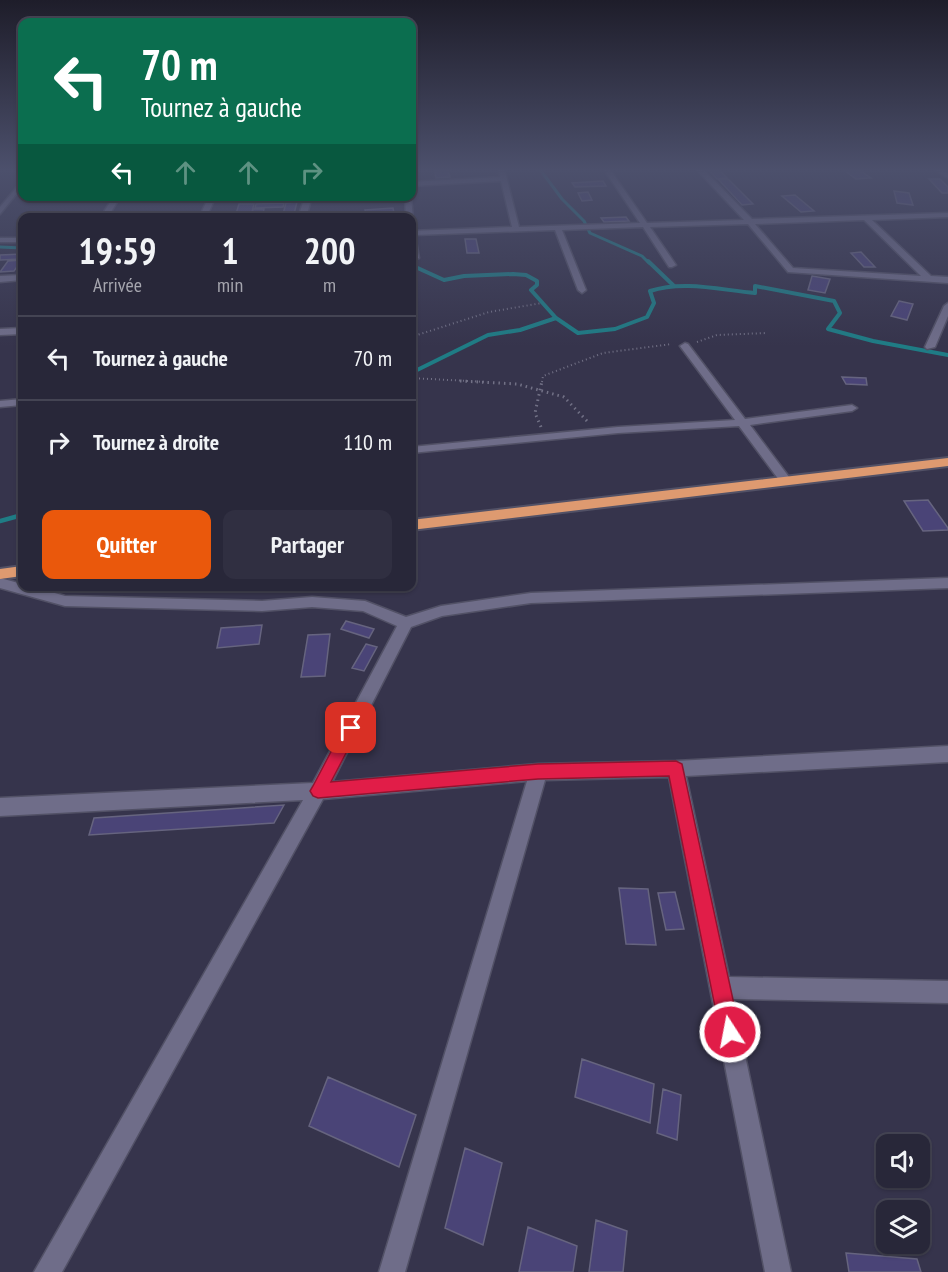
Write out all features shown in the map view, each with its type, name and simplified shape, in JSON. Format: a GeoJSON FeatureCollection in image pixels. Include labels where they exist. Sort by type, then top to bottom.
{"type":"FeatureCollection","features":[{"type":"Feature","properties":{"kind":"highway"},"geometry":{"type":"LineString","coordinates":[[416,524],[948,462]]}},
{"type":"Feature","properties":{"kind":"highway"},"geometry":{"type":"LineString","coordinates":[[0,574],[18,572]]}},
{"type":"Feature","properties":{"kind":"street"},"geometry":{"type":"LineString","coordinates":[[416,234],[593,227]]}},
{"type":"Feature","properties":{"kind":"street"},"geometry":{"type":"LineString","coordinates":[[645,227],[672,265]]}},
{"type":"Feature","properties":{"kind":"street"},"geometry":{"type":"LineString","coordinates":[[755,227],[791,270],[948,280]]}},
{"type":"Feature","properties":{"kind":"street"},"geometry":{"type":"LineString","coordinates":[[875,227],[929,279]]}},
{"type":"Feature","properties":{"kind":"street"},"geometry":{"type":"LineString","coordinates":[[558,229],[582,290]]}},
{"type":"Feature","properties":{"kind":"street"},"geometry":{"type":"LineString","coordinates":[[0,240],[18,240]]}},
{"type":"Feature","properties":{"kind":"street"},"geometry":{"type":"LineString","coordinates":[[0,279],[18,278]]}},
{"type":"Feature","properties":{"kind":"street"},"geometry":{"type":"LineString","coordinates":[[930,348],[948,306]]}},
{"type":"Feature","properties":{"kind":"street"},"geometry":{"type":"LineString","coordinates":[[0,332],[18,331]]}},
{"type":"Feature","properties":{"kind":"street"},"geometry":{"type":"LineString","coordinates":[[685,346],[786,481]]}},
{"type":"Feature","properties":{"kind":"street"},"geometry":{"type":"LineString","coordinates":[[0,404],[18,402]]}},
{"type":"Feature","properties":{"kind":"street"},"geometry":{"type":"LineString","coordinates":[[416,450],[618,430],[742,423],[852,408]]}},
{"type":"Feature","properties":{"kind":"street"},"geometry":{"type":"LineString","coordinates":[[0,583],[18,588]]}},
{"type":"Feature","properties":{"kind":"street"},"geometry":{"type":"LineString","coordinates":[[31,591],[65,600],[262,606],[312,602],[365,606],[406,622],[441,611],[531,598],[948,583]]}},
{"type":"Feature","properties":{"kind":"street"},"geometry":{"type":"LineString","coordinates":[[47,1272],[318,791],[406,622]]}},
{"type":"Feature","properties":{"kind":"street"},"geometry":{"type":"LineString","coordinates":[[0,807],[318,791],[538,772],[676,769],[948,754]]}},
{"type":"Feature","properties":{"kind":"street"},"geometry":{"type":"LineString","coordinates":[[676,769],[778,1272]]}},
{"type":"Feature","properties":{"kind":"street"},"geometry":{"type":"LineString","coordinates":[[392,1272],[538,772]]}},
{"type":"Feature","properties":{"kind":"street"},"geometry":{"type":"LineString","coordinates":[[721,988],[948,992]]}},
{"type":"Feature","properties":{"kind":"path"},"geometry":{"type":"LineString","coordinates":[[416,336],[489,312],[542,303]]}},
{"type":"Feature","properties":{"kind":"path"},"geometry":{"type":"LineString","coordinates":[[544,437],[536,414],[543,376],[584,358],[664,343],[685,346],[717,335],[767,333]]}},
{"type":"Feature","properties":{"kind":"path"},"geometry":{"type":"LineString","coordinates":[[416,378],[501,383],[541,390],[564,397],[583,420],[618,430]]}},
{"type":"Feature","properties":{"kind":"building"},"geometry":{"type":"Polygon","coordinates":[[[465,239],[476,239],[479,253],[467,253],[465,239]]]}},
{"type":"Feature","properties":{"kind":"building"},"geometry":{"type":"Polygon","coordinates":[[[861,252],[875,267],[864,267],[851,253],[861,252]]]}},
{"type":"Feature","properties":{"kind":"building"},"geometry":{"type":"Polygon","coordinates":[[[18,254],[18,259],[0,260],[0,255],[18,254]]]}},
{"type":"Feature","properties":{"kind":"building"},"geometry":{"type":"Polygon","coordinates":[[[18,260],[18,266],[14,271],[0,272],[8,261],[18,260]]]}},
{"type":"Feature","properties":{"kind":"building"},"geometry":{"type":"Polygon","coordinates":[[[812,276],[830,279],[825,293],[808,290],[812,276]]]}},
{"type":"Feature","properties":{"kind":"building"},"geometry":{"type":"Polygon","coordinates":[[[899,301],[913,304],[907,320],[891,316],[899,301]]]}},
{"type":"Feature","properties":{"kind":"building"},"geometry":{"type":"Polygon","coordinates":[[[842,377],[866,378],[867,385],[846,384],[842,377]]]}},
{"type":"Feature","properties":{"kind":"building"},"geometry":{"type":"Polygon","coordinates":[[[928,500],[948,530],[923,531],[904,501],[928,500]]]}},
{"type":"Feature","properties":{"kind":"building"},"geometry":{"type":"Polygon","coordinates":[[[346,621],[374,629],[369,638],[341,629],[346,621]]]}},
{"type":"Feature","properties":{"kind":"building"},"geometry":{"type":"Polygon","coordinates":[[[262,625],[259,644],[217,648],[221,628],[262,625]]]}},
{"type":"Feature","properties":{"kind":"building"},"geometry":{"type":"Polygon","coordinates":[[[330,634],[325,676],[301,677],[308,635],[330,634]]]}},
{"type":"Feature","properties":{"kind":"building"},"geometry":{"type":"Polygon","coordinates":[[[366,644],[377,647],[364,671],[352,668],[366,644]]]}},
{"type":"Feature","properties":{"kind":"building"},"geometry":{"type":"Polygon","coordinates":[[[284,805],[274,823],[89,835],[94,818],[284,805]]]}},
{"type":"Feature","properties":{"kind":"building"},"geometry":{"type":"Polygon","coordinates":[[[619,888],[648,889],[656,945],[626,944],[619,888]]]}},
{"type":"Feature","properties":{"kind":"building"},"geometry":{"type":"Polygon","coordinates":[[[675,892],[684,929],[666,930],[658,893],[675,892]]]}},
{"type":"Feature","properties":{"kind":"building"},"geometry":{"type":"Polygon","coordinates":[[[582,1059],[654,1084],[650,1123],[575,1097],[582,1059]]]}},
{"type":"Feature","properties":{"kind":"building"},"geometry":{"type":"Polygon","coordinates":[[[328,1077],[416,1115],[399,1167],[309,1126],[328,1077]]]}},
{"type":"Feature","properties":{"kind":"building"},"geometry":{"type":"Polygon","coordinates":[[[663,1089],[681,1095],[677,1140],[657,1133],[663,1089]]]}},
{"type":"Feature","properties":{"kind":"building"},"geometry":{"type":"Polygon","coordinates":[[[465,1148],[502,1163],[483,1245],[445,1228],[465,1148]]]}},
{"type":"Feature","properties":{"kind":"building"},"geometry":{"type":"Polygon","coordinates":[[[596,1220],[627,1231],[623,1272],[589,1272],[596,1220]]]}},
{"type":"Feature","properties":{"kind":"building"},"geometry":{"type":"Polygon","coordinates":[[[528,1227],[577,1246],[573,1272],[519,1272],[528,1227]]]}},
{"type":"Feature","properties":{"kind":"building"},"geometry":{"type":"Polygon","coordinates":[[[846,1253],[917,1259],[921,1272],[849,1272],[846,1253]]]}},
{"type":"Feature","properties":{"kind":"waterway"},"geometry":{"type":"LineString","coordinates":[[587,227],[590,233],[642,256],[649,263]]}},
{"type":"Feature","properties":{"kind":"waterway"},"geometry":{"type":"LineString","coordinates":[[0,247],[18,248]]}},
{"type":"Feature","properties":{"kind":"waterway"},"geometry":{"type":"LineString","coordinates":[[648,261],[674,286]]}},
{"type":"Feature","properties":{"kind":"waterway"},"geometry":{"type":"LineString","coordinates":[[416,267],[444,280],[464,276],[526,275],[537,281],[537,285],[531,290],[556,318]]}},
{"type":"Feature","properties":{"kind":"waterway"},"geometry":{"type":"LineString","coordinates":[[556,318],[578,333],[615,329],[647,317],[654,303],[650,291],[689,286],[755,293],[755,286],[834,301],[840,313],[828,329],[873,341],[948,355]]}},
{"type":"Feature","properties":{"kind":"waterway"},"geometry":{"type":"LineString","coordinates":[[416,371],[488,335],[520,330],[556,318]]}},
{"type":"Feature","properties":{"kind":"waterway"},"geometry":{"type":"LineString","coordinates":[[0,521],[18,516]]}},
{"type":"Feature","properties":{"kind":"route"},"geometry":{"type":"LineString","coordinates":[[351,728],[318,791],[538,772],[676,769],[730,1032]]}}]}
